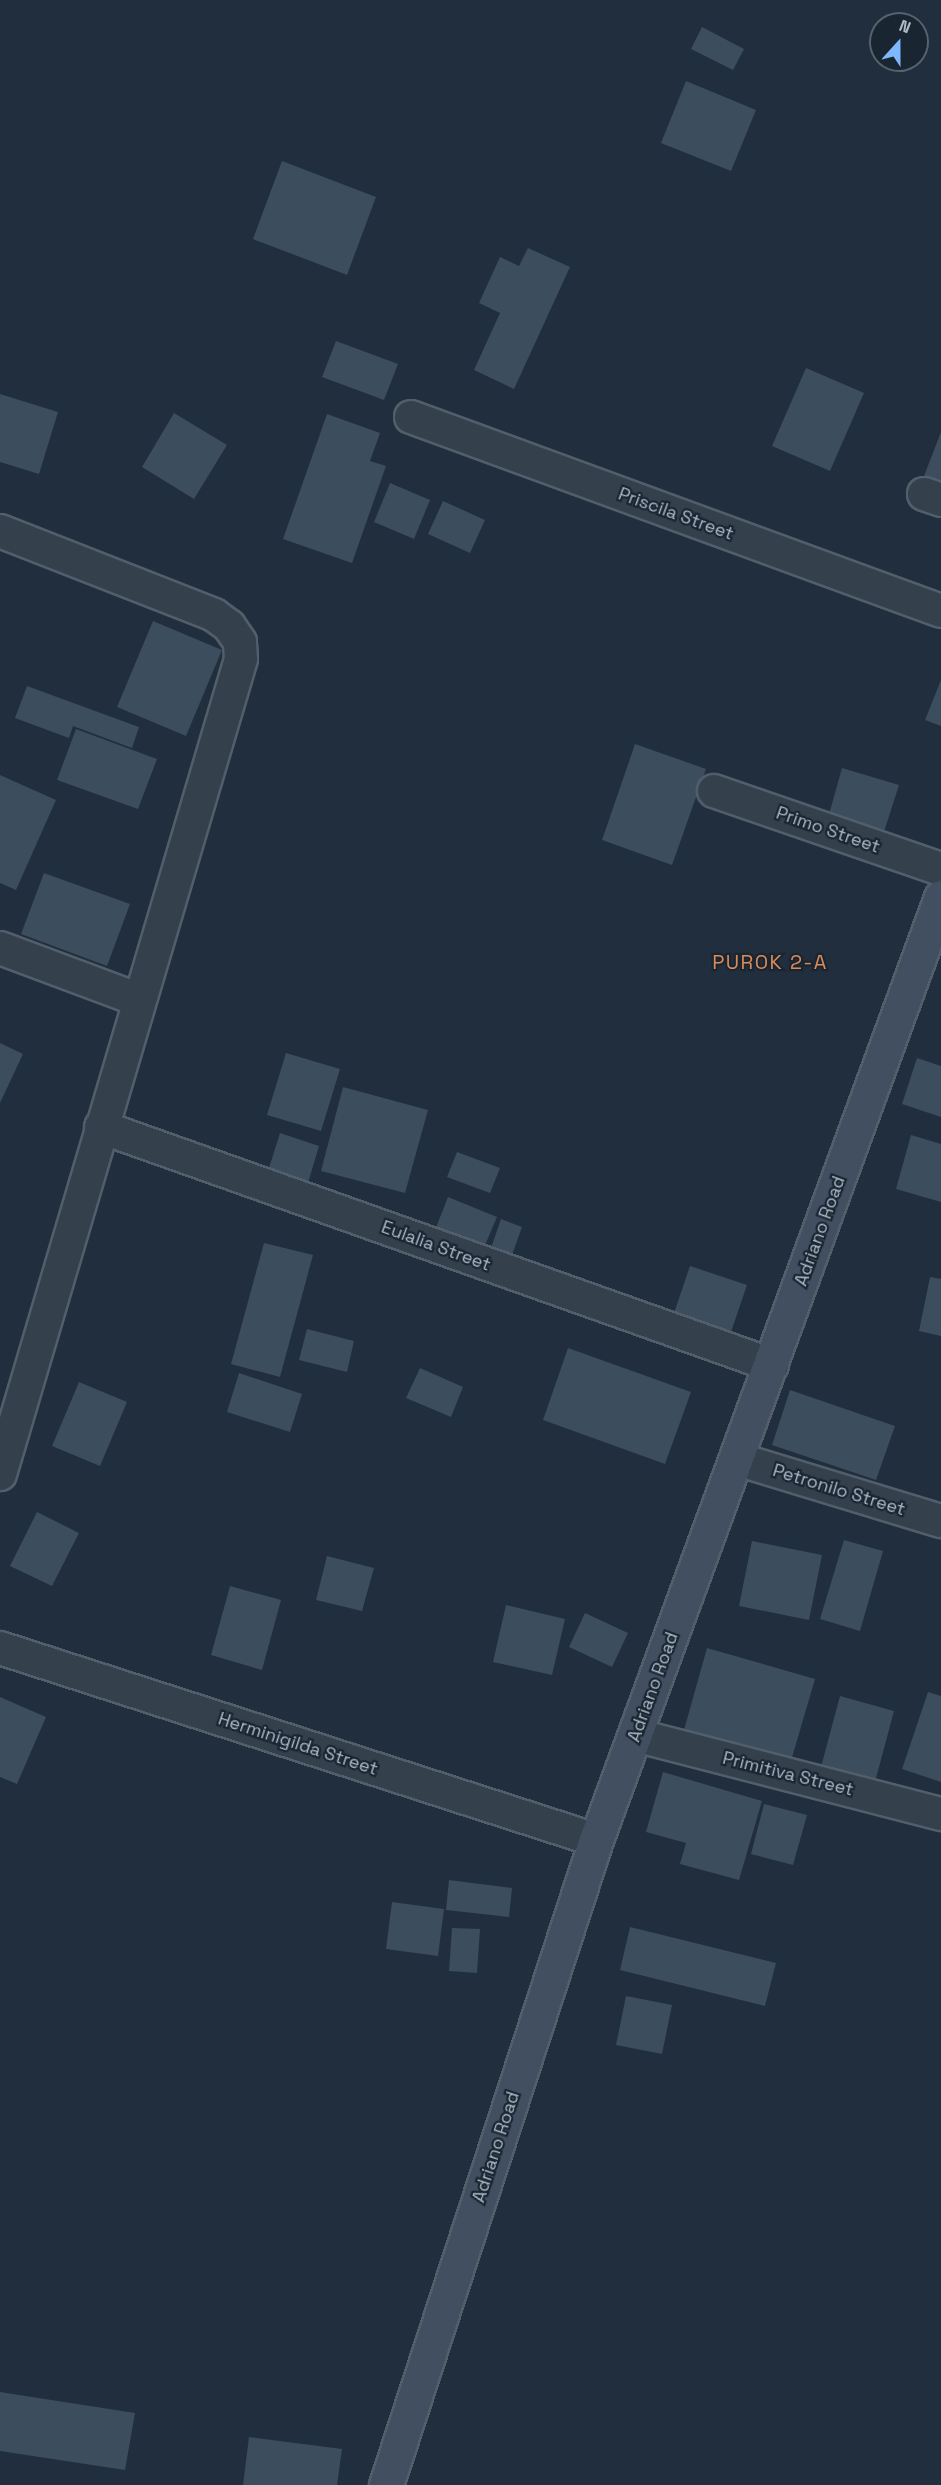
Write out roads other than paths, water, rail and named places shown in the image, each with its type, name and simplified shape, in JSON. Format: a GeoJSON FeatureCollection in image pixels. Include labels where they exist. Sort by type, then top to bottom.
{"type":"FeatureCollection","features":[{"type":"Feature","properties":{"kind":"street","name":"Priscila Street"},"geometry":{"type":"LineString","coordinates":[[411,417],[941,610]]}},
{"type":"Feature","properties":{"kind":"street"},"geometry":{"type":"LineString","coordinates":[[0,531],[214,615],[229,626],[240,642],[237,683],[100,1126],[0,1474]]}},
{"type":"Feature","properties":{"kind":"street","name":"Primo Street"},"geometry":{"type":"LineString","coordinates":[[714,791],[941,869]]}},
{"type":"Feature","properties":{"kind":"street","name":"Adriano Road"},"geometry":{"type":"LineString","coordinates":[[386,2485],[596,1840],[772,1365],[941,897]]}},
{"type":"Feature","properties":{"kind":"street"},"geometry":{"type":"LineString","coordinates":[[0,948],[139,1000]]}},
{"type":"Feature","properties":{"kind":"street","name":"Eulalia Street"},"geometry":{"type":"LineString","coordinates":[[100,1126],[772,1365]]}},
{"type":"Feature","properties":{"kind":"street","name":"Petronilo Street"},"geometry":{"type":"LineString","coordinates":[[737,1459],[941,1521]]}},
{"type":"Feature","properties":{"kind":"street","name":"Herminigilda Street"},"geometry":{"type":"LineString","coordinates":[[0,1648],[596,1840]]}},
{"type":"Feature","properties":{"kind":"street","name":"Primitiva Street"},"geometry":{"type":"LineString","coordinates":[[635,1735],[941,1814]]}},
{"type":"Feature","properties":{"kind":"district","name":"PUROK 2-A"},"geometry":{"type":"Point","coordinates":[770,962]}}]}
